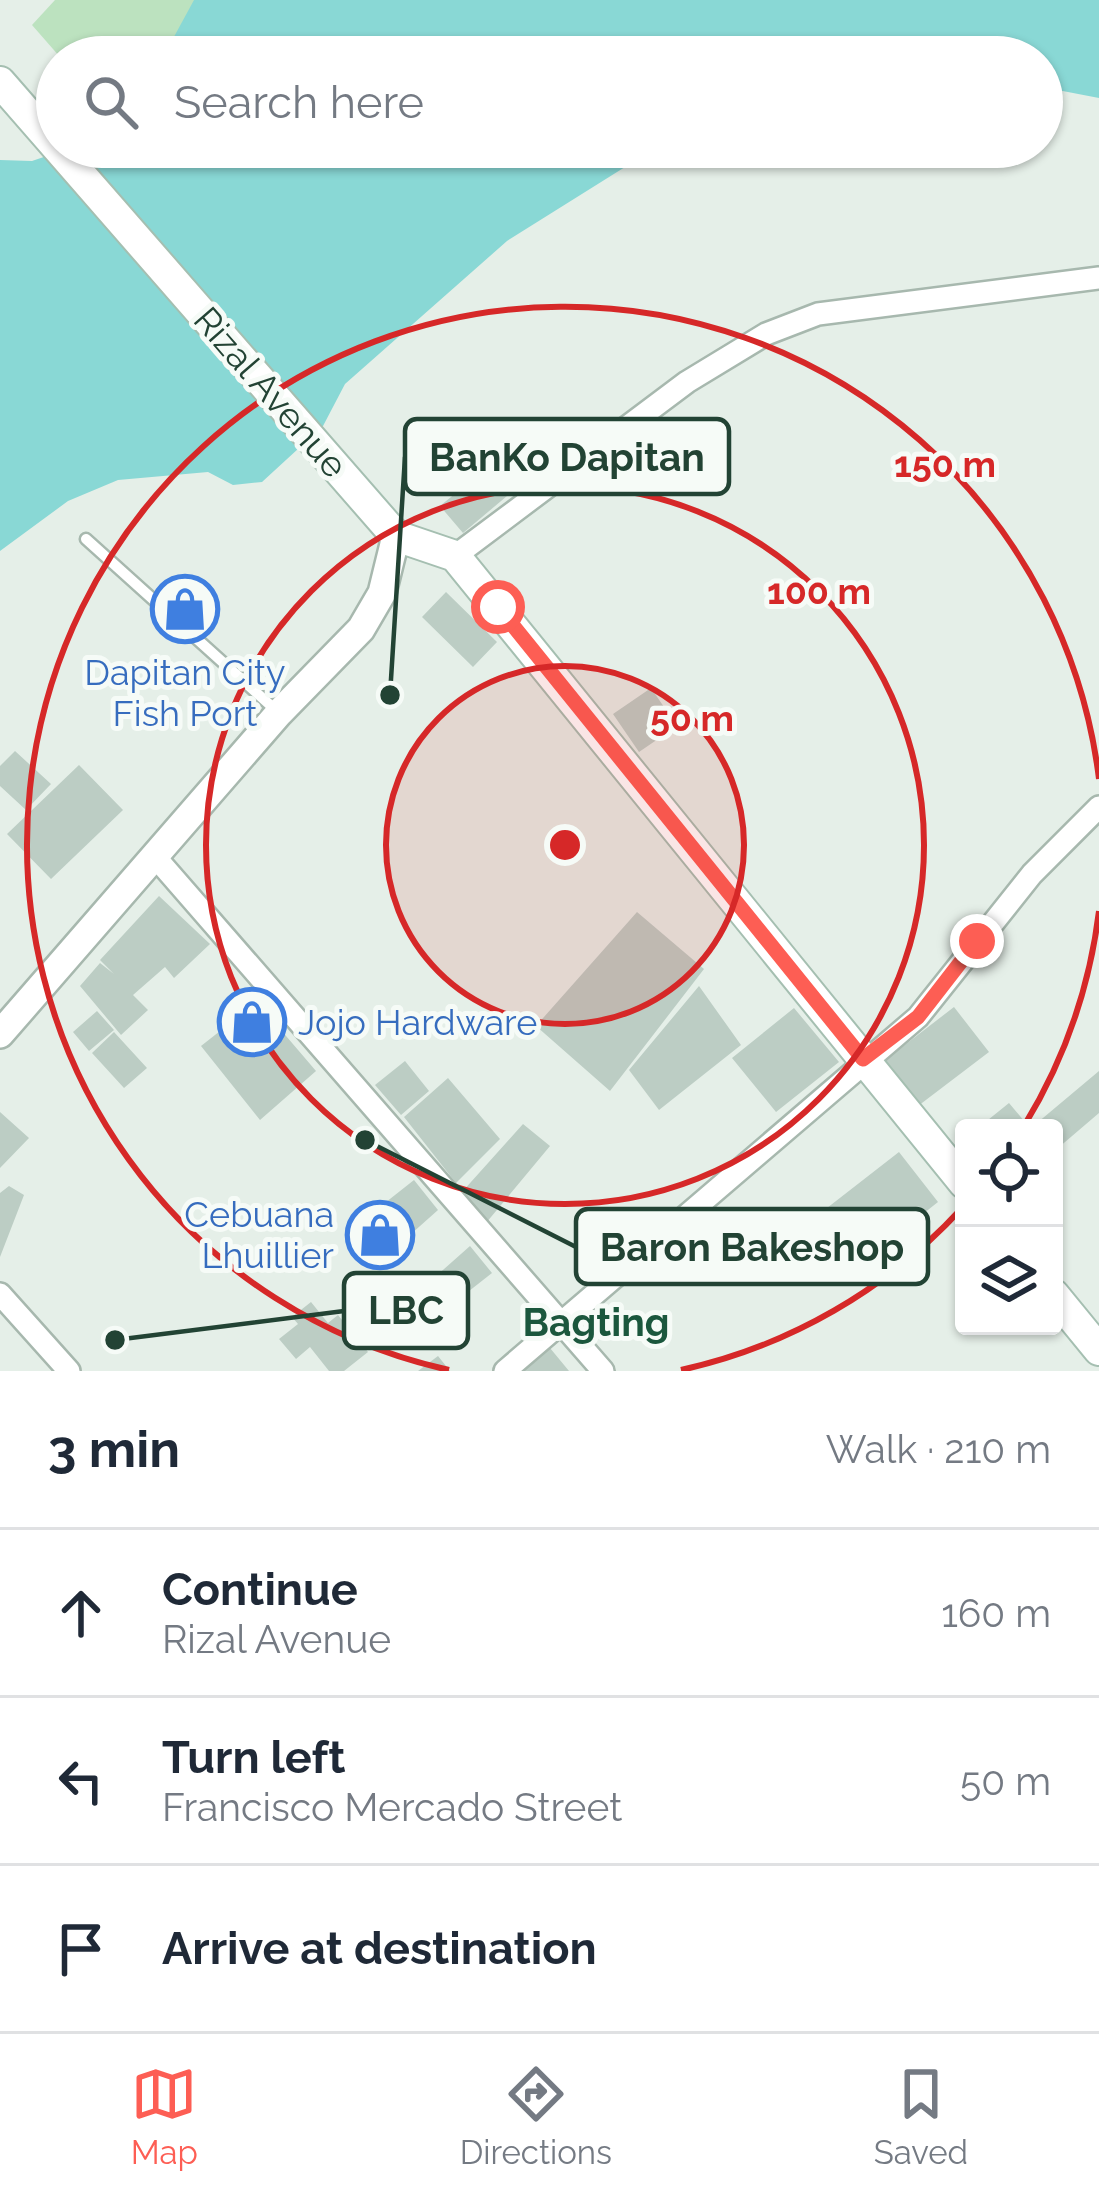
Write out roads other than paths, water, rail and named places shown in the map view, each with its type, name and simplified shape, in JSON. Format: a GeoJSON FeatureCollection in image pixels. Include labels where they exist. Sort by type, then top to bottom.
{"type":"FeatureCollection","features":[{"type":"Feature","properties":{"kind":"main road","name":"Rizal Avenue"},"geometry":{"type":"LineString","coordinates":[[9,93],[36,124]]}},
{"type":"Feature","properties":{"kind":"main road","name":"Rizal Avenue"},"geometry":{"type":"LineString","coordinates":[[75,168],[396,536]]}},
{"type":"Feature","properties":{"kind":"main road"},"geometry":{"type":"LineString","coordinates":[[396,536],[455,556],[955,1173]]}},
{"type":"Feature","properties":{"kind":"main road"},"geometry":{"type":"LineString","coordinates":[[1063,1306],[1099,1350]]}},
{"type":"Feature","properties":{"kind":"street"},"geometry":{"type":"LineString","coordinates":[[455,556],[688,382],[766,334],[818,314],[1099,278]]}},
{"type":"Feature","properties":{"kind":"street"},"geometry":{"type":"LineString","coordinates":[[0,1034],[158,859],[279,713],[361,628],[382,593],[396,536]]}},
{"type":"Feature","properties":{"kind":"street"},"geometry":{"type":"LineString","coordinates":[[505,1371],[863,1059],[918,1017],[1032,874],[1099,806]]}},
{"type":"Feature","properties":{"kind":"street"},"geometry":{"type":"LineString","coordinates":[[158,859],[603,1371]]}},
{"type":"Feature","properties":{"kind":"street"},"geometry":{"type":"LineString","coordinates":[[0,1294],[69,1371]]}},
{"type":"Feature","properties":{"kind":"lane"},"geometry":{"type":"LineString","coordinates":[[86,538],[279,713]]}},
{"type":"Feature","properties":{"kind":"water"},"geometry":{"type":"Polygon","coordinates":[[[194,0],[1099,0],[1099,98],[1063,91],[1063,36],[174,36],[194,0]]]}},
{"type":"Feature","properties":{"kind":"water"},"geometry":{"type":"Polygon","coordinates":[[[0,160],[36,160],[36,168],[623,168],[507,241],[345,384],[323,426],[262,482],[233,485],[208,472],[118,480],[68,501],[0,551],[0,160]]]}},
{"type":"Feature","properties":{"kind":"place","name":"Dapitan City Fish Port"},"geometry":{"type":"Point","coordinates":[185,609]}},
{"type":"Feature","properties":{"kind":"place","name":"BanKo Dapitan"},"geometry":{"type":"Point","coordinates":[390,695]}},
{"type":"Feature","properties":{"kind":"place","name":"Jojo Hardware"},"geometry":{"type":"Point","coordinates":[252,1022]}},
{"type":"Feature","properties":{"kind":"place","name":"Baron Bakeshop"},"geometry":{"type":"Point","coordinates":[365,1140]}},
{"type":"Feature","properties":{"kind":"place","name":"Cebuana Lhuillier"},"geometry":{"type":"Point","coordinates":[380,1235]}},
{"type":"Feature","properties":{"kind":"place","name":"LBC"},"geometry":{"type":"Point","coordinates":[115,1340]}},
{"type":"Feature","properties":{"kind":"district","name":"Bagting"},"geometry":{"type":"Point","coordinates":[596,1322]}}]}
